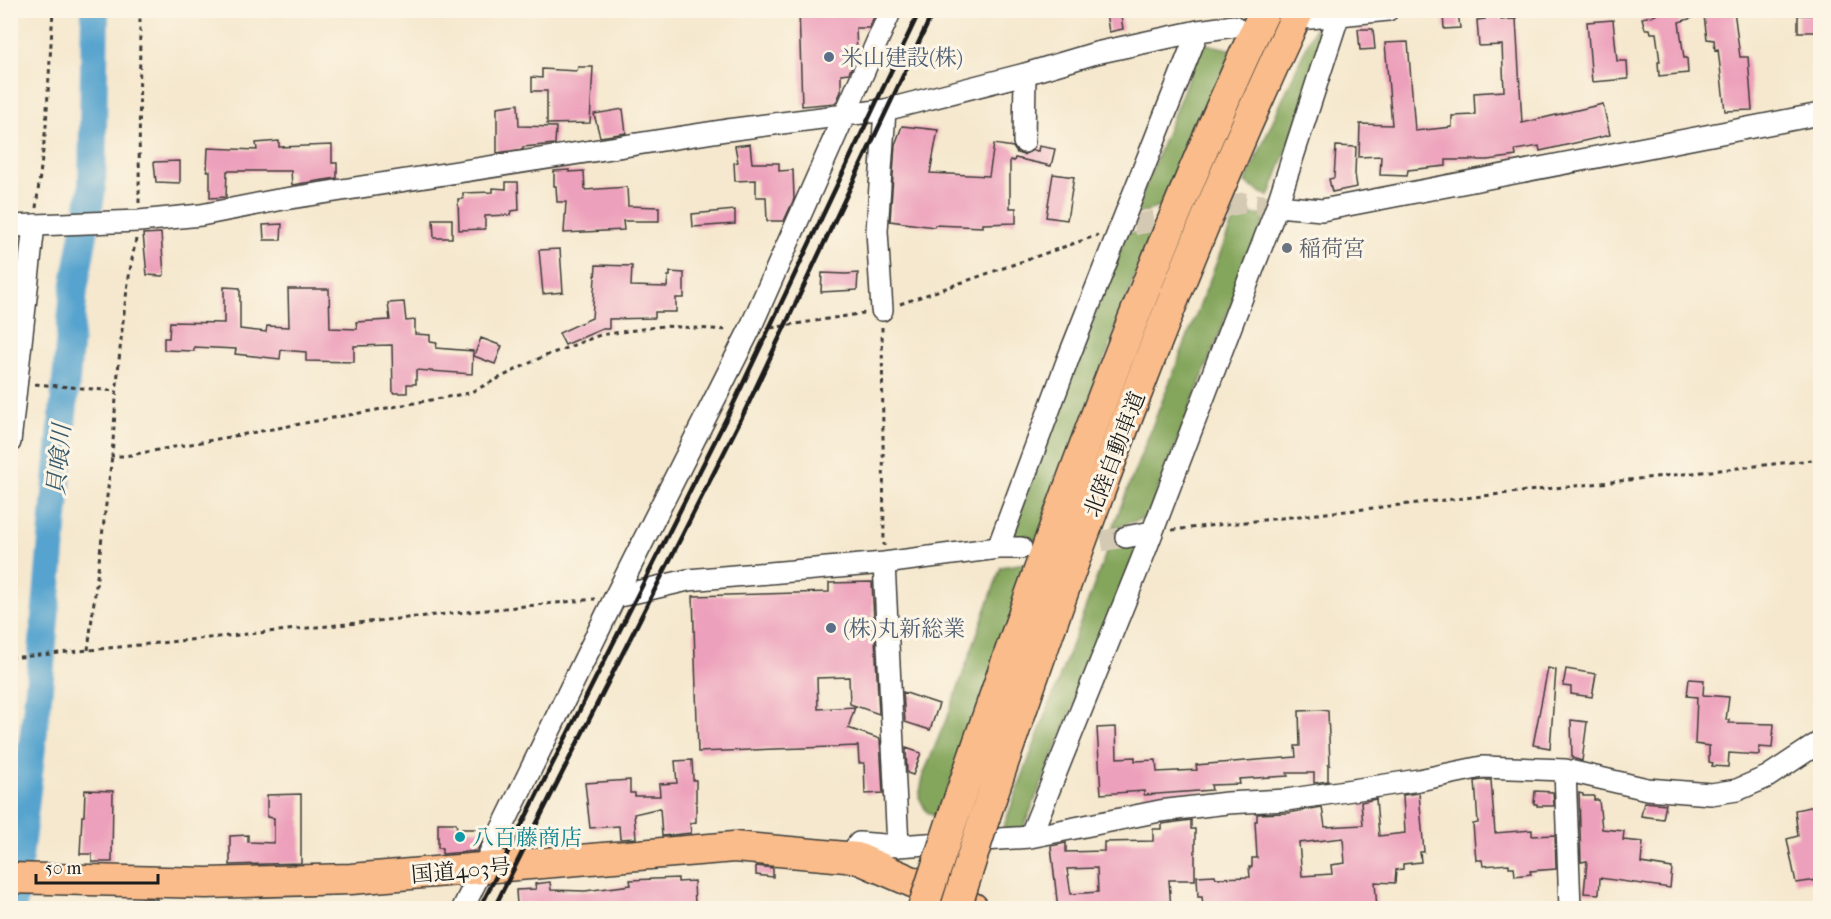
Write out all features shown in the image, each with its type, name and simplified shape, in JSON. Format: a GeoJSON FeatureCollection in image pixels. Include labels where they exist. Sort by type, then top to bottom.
{"type":"FeatureCollection","features":[{"type":"Feature","properties":{"kind":"highway","name":"北陸自動車道"},"geometry":{"type":"LineString","coordinates":[[923,909],[1061,507],[1123,343],[1187,188],[1265,10]]}},
{"type":"Feature","properties":{"kind":"highway","name":"北陸自動車道"},"geometry":{"type":"LineString","coordinates":[[956,909],[985,816],[1094,505],[1154,349],[1217,197],[1305,14]]}},
{"type":"Feature","properties":{"kind":"highway","name":"国道403号"},"geometry":{"type":"LineString","coordinates":[[10,878],[206,884],[351,879],[734,847],[857,858],[973,909]]}},
{"type":"Feature","properties":{"kind":"street"},"geometry":{"type":"LineString","coordinates":[[463,909],[615,597],[748,332],[847,114],[891,10]]}},
{"type":"Feature","properties":{"kind":"street"},"geometry":{"type":"LineString","coordinates":[[1305,14],[1338,17],[1388,10]]}},
{"type":"Feature","properties":{"kind":"street"},"geometry":{"type":"LineString","coordinates":[[1030,837],[1152,532],[1277,207],[1338,17]]}},
{"type":"Feature","properties":{"kind":"street"},"geometry":{"type":"LineString","coordinates":[[10,226],[135,221],[201,215],[728,130],[885,110],[1096,53],[1198,31],[1234,26]]}},
{"type":"Feature","properties":{"kind":"street"},"geometry":{"type":"LineString","coordinates":[[998,549],[1127,226],[1198,31]]}},
{"type":"Feature","properties":{"kind":"street"},"geometry":{"type":"LineString","coordinates":[[1024,142],[1025,74]]}},
{"type":"Feature","properties":{"kind":"street"},"geometry":{"type":"LineString","coordinates":[[882,310],[877,231],[885,110]]}},
{"type":"Feature","properties":{"kind":"street"},"geometry":{"type":"LineString","coordinates":[[1277,207],[1322,210],[1821,114]]}},
{"type":"Feature","properties":{"kind":"street"},"geometry":{"type":"LineString","coordinates":[[10,442],[39,225]]}},
{"type":"Feature","properties":{"kind":"street"},"geometry":{"type":"LineString","coordinates":[[1126,537],[1152,532]]}},
{"type":"Feature","properties":{"kind":"street"},"geometry":{"type":"LineString","coordinates":[[615,597],[688,580],[884,563],[1021,548]]}},
{"type":"Feature","properties":{"kind":"street"},"geometry":{"type":"LineString","coordinates":[[884,563],[897,846]]}},
{"type":"Feature","properties":{"kind":"street"},"geometry":{"type":"LineString","coordinates":[[848,857],[859,843],[897,846],[1030,837],[1160,811],[1297,798],[1419,780],[1482,767],[1565,770],[1647,789],[1711,794],[1737,790],[1767,777],[1821,742]]}},
{"type":"Feature","properties":{"kind":"street"},"geometry":{"type":"LineString","coordinates":[[1565,770],[1570,909]]}},
{"type":"Feature","properties":{"kind":"path"},"geometry":{"type":"LineString","coordinates":[[39,225],[53,10]]}},
{"type":"Feature","properties":{"kind":"path"},"geometry":{"type":"LineString","coordinates":[[87,650],[112,456],[116,391],[135,221],[140,10]]}},
{"type":"Feature","properties":{"kind":"path"},"geometry":{"type":"LineString","coordinates":[[112,456],[125,456],[468,393],[540,358],[600,335],[663,326],[748,332],[882,310],[1127,226]]}},
{"type":"Feature","properties":{"kind":"path"},"geometry":{"type":"LineString","coordinates":[[882,310],[884,563]]}},
{"type":"Feature","properties":{"kind":"path"},"geometry":{"type":"LineString","coordinates":[[18,382],[116,391]]}},
{"type":"Feature","properties":{"kind":"path"},"geometry":{"type":"LineString","coordinates":[[1152,532],[1821,459]]}},
{"type":"Feature","properties":{"kind":"path"},"geometry":{"type":"LineString","coordinates":[[10,658],[78,653],[87,650],[615,597]]}},
{"type":"Feature","properties":{"kind":"green space"},"geometry":{"type":"Polygon","coordinates":[[[1316,25],[1331,32],[1269,197],[1245,183],[1316,25]]]}},
{"type":"Feature","properties":{"kind":"green space"},"geometry":{"type":"Polygon","coordinates":[[[1202,43],[1233,50],[1160,207],[1134,215],[1202,43]]]}},
{"type":"Feature","properties":{"kind":"green space"},"geometry":{"type":"Polygon","coordinates":[[[1236,213],[1266,216],[1147,517],[1112,529],[1236,213]]]}},
{"type":"Feature","properties":{"kind":"green space"},"geometry":{"type":"Polygon","coordinates":[[[1127,232],[1150,235],[1038,541],[1026,536],[1010,537],[1127,232]]]}},
{"type":"Feature","properties":{"kind":"green space"},"geometry":{"type":"Polygon","coordinates":[[[1131,544],[1137,552],[1023,829],[1002,831],[1108,548],[1131,544]]]}},
{"type":"Feature","properties":{"kind":"green space"},"geometry":{"type":"Polygon","coordinates":[[[1032,562],[937,818],[926,811],[919,797],[924,773],[950,710],[1001,567],[1032,562]]]}},
{"type":"Feature","properties":{"kind":"building","name":"米山建設(株)"},"geometry":{"type":"Polygon","coordinates":[[[799,10],[877,10],[869,28],[856,28],[857,55],[849,73],[841,74],[841,91],[836,103],[802,106],[799,10]]]}},
{"type":"Feature","properties":{"kind":"building"},"geometry":{"type":"Polygon","coordinates":[[[1120,10],[1123,29],[1109,32],[1106,13],[1120,10]]]}},
{"type":"Feature","properties":{"kind":"building"},"geometry":{"type":"Polygon","coordinates":[[[1655,10],[1705,10],[1705,14],[1679,22],[1688,73],[1659,76],[1658,62],[1660,62],[1656,33],[1645,29],[1642,18],[1656,15],[1655,10]]]}},
{"type":"Feature","properties":{"kind":"building"},"geometry":{"type":"Polygon","coordinates":[[[1716,10],[1734,10],[1740,57],[1748,57],[1752,110],[1725,111],[1718,49],[1715,50],[1714,40],[1707,39],[1704,16],[1717,14],[1716,10]]]}},
{"type":"Feature","properties":{"kind":"building"},"geometry":{"type":"Polygon","coordinates":[[[1458,11],[1460,28],[1444,29],[1443,13],[1458,11]]]}},
{"type":"Feature","properties":{"kind":"building"},"geometry":{"type":"Polygon","coordinates":[[[1500,13],[1501,20],[1516,19],[1522,123],[1603,104],[1610,135],[1540,151],[1539,146],[1515,150],[1516,156],[1488,160],[1446,160],[1446,166],[1408,170],[1407,176],[1380,175],[1381,156],[1359,157],[1360,124],[1392,125],[1385,43],[1408,42],[1415,131],[1452,127],[1452,116],[1475,115],[1474,93],[1504,91],[1502,45],[1479,46],[1477,20],[1485,19],[1485,14],[1500,13]]]}},
{"type":"Feature","properties":{"kind":"building"},"geometry":{"type":"Polygon","coordinates":[[[1798,15],[1819,15],[1819,32],[1798,32],[1798,15]]]}},
{"type":"Feature","properties":{"kind":"building"},"geometry":{"type":"Polygon","coordinates":[[[1613,20],[1617,61],[1627,61],[1628,79],[1592,82],[1587,22],[1613,20]]]}},
{"type":"Feature","properties":{"kind":"building"},"geometry":{"type":"Polygon","coordinates":[[[1358,29],[1373,29],[1375,49],[1360,50],[1358,29]]]}},
{"type":"Feature","properties":{"kind":"building"},"geometry":{"type":"Polygon","coordinates":[[[578,67],[593,67],[590,123],[547,124],[547,91],[532,91],[532,77],[542,78],[542,69],[577,71],[578,67]]]}},
{"type":"Feature","properties":{"kind":"building"},"geometry":{"type":"Polygon","coordinates":[[[518,104],[519,126],[556,127],[555,144],[523,147],[523,149],[497,153],[497,107],[518,104]]]}},
{"type":"Feature","properties":{"kind":"building"},"geometry":{"type":"Polygon","coordinates":[[[623,109],[626,133],[600,137],[594,114],[623,109]]]}},
{"type":"Feature","properties":{"kind":"building"},"geometry":{"type":"Polygon","coordinates":[[[902,126],[938,130],[930,173],[989,176],[994,144],[1013,147],[1017,153],[1023,155],[1033,150],[1038,151],[1039,146],[1055,149],[1051,166],[1015,158],[1014,161],[1010,160],[1010,208],[1016,208],[1016,223],[983,224],[983,227],[935,225],[934,227],[890,221],[895,145],[902,126]]]}},
{"type":"Feature","properties":{"kind":"building"},"geometry":{"type":"Polygon","coordinates":[[[279,141],[279,147],[332,145],[332,163],[337,163],[337,178],[292,185],[291,171],[227,171],[226,197],[210,198],[210,171],[207,171],[208,148],[257,150],[256,143],[279,141]]]}},
{"type":"Feature","properties":{"kind":"building"},"geometry":{"type":"Polygon","coordinates":[[[750,144],[752,163],[779,163],[779,171],[793,170],[794,199],[784,221],[767,221],[766,197],[756,197],[756,180],[735,181],[734,163],[738,162],[735,146],[750,144]]]}},
{"type":"Feature","properties":{"kind":"building"},"geometry":{"type":"Polygon","coordinates":[[[1336,146],[1356,147],[1357,187],[1332,192],[1329,179],[1334,178],[1336,146]]]}},
{"type":"Feature","properties":{"kind":"building"},"geometry":{"type":"Polygon","coordinates":[[[180,161],[180,183],[156,182],[154,162],[180,161]]]}},
{"type":"Feature","properties":{"kind":"building"},"geometry":{"type":"Polygon","coordinates":[[[569,170],[569,172],[584,171],[585,190],[627,187],[628,206],[659,207],[659,221],[623,221],[624,230],[564,233],[566,202],[557,202],[554,171],[569,170]]]}},
{"type":"Feature","properties":{"kind":"building"},"geometry":{"type":"Polygon","coordinates":[[[1053,174],[1074,177],[1067,220],[1046,217],[1053,174]]]}},
{"type":"Feature","properties":{"kind":"building"},"geometry":{"type":"Polygon","coordinates":[[[506,182],[518,182],[519,210],[511,211],[510,215],[485,216],[485,229],[459,230],[458,199],[463,199],[463,193],[493,192],[493,188],[506,189],[506,182]]]}},
{"type":"Feature","properties":{"kind":"building"},"geometry":{"type":"Polygon","coordinates":[[[735,210],[735,224],[693,227],[692,214],[735,210]]]}},
{"type":"Feature","properties":{"kind":"building"},"geometry":{"type":"Polygon","coordinates":[[[433,219],[452,219],[452,238],[434,238],[433,219]]]}},
{"type":"Feature","properties":{"kind":"building"},"geometry":{"type":"Polygon","coordinates":[[[282,224],[281,240],[264,240],[263,225],[282,224]]]}},
{"type":"Feature","properties":{"kind":"building"},"geometry":{"type":"Polygon","coordinates":[[[161,233],[164,275],[147,275],[143,234],[161,233]]]}},
{"type":"Feature","properties":{"kind":"building"},"geometry":{"type":"Polygon","coordinates":[[[560,249],[563,292],[543,294],[539,250],[560,249]]]}},
{"type":"Feature","properties":{"kind":"building"},"geometry":{"type":"Polygon","coordinates":[[[596,265],[632,266],[631,286],[667,287],[670,272],[684,273],[684,298],[676,298],[676,312],[655,312],[655,318],[609,319],[609,329],[602,329],[565,345],[559,333],[592,318],[596,265]]]}},
{"type":"Feature","properties":{"kind":"building"},"geometry":{"type":"Polygon","coordinates":[[[822,273],[858,273],[857,290],[821,292],[822,273]]]}},
{"type":"Feature","properties":{"kind":"building"},"geometry":{"type":"Polygon","coordinates":[[[224,287],[240,288],[240,329],[266,332],[267,326],[289,327],[288,289],[329,289],[330,328],[357,329],[356,322],[390,320],[388,303],[404,302],[406,321],[415,320],[415,334],[430,335],[430,342],[437,343],[436,348],[473,351],[472,374],[416,370],[416,384],[407,384],[407,393],[393,393],[392,345],[354,346],[354,362],[306,361],[306,352],[281,350],[280,359],[235,354],[236,349],[194,347],[194,351],[164,350],[164,338],[169,338],[170,322],[224,323],[224,287]]]}},
{"type":"Feature","properties":{"kind":"building"},"geometry":{"type":"Polygon","coordinates":[[[481,338],[502,346],[495,364],[474,356],[481,338]]]}},
{"type":"Feature","properties":{"kind":"building"},"geometry":{"type":"Polygon","coordinates":[[[872,582],[879,714],[850,704],[849,677],[817,678],[818,709],[855,707],[848,728],[880,739],[883,793],[865,794],[864,763],[859,763],[858,746],[698,752],[693,596],[829,592],[829,583],[872,582]]]}},
{"type":"Feature","properties":{"kind":"building"},"geometry":{"type":"Polygon","coordinates":[[[1548,668],[1556,670],[1550,748],[1533,745],[1548,668]]]}},
{"type":"Feature","properties":{"kind":"building"},"geometry":{"type":"Polygon","coordinates":[[[1566,669],[1596,674],[1592,697],[1571,694],[1571,687],[1563,686],[1566,669]]]}},
{"type":"Feature","properties":{"kind":"building"},"geometry":{"type":"Polygon","coordinates":[[[1689,679],[1704,680],[1703,695],[1729,697],[1726,720],[1729,720],[1729,723],[1774,724],[1772,748],[1759,747],[1759,755],[1729,753],[1728,767],[1712,766],[1713,763],[1709,762],[1709,746],[1695,744],[1697,697],[1687,696],[1689,679]]]}},
{"type":"Feature","properties":{"kind":"building"},"geometry":{"type":"Polygon","coordinates":[[[903,692],[939,704],[930,730],[905,722],[903,692]]]}},
{"type":"Feature","properties":{"kind":"building"},"geometry":{"type":"Polygon","coordinates":[[[1299,711],[1328,711],[1330,765],[1328,765],[1328,781],[1314,783],[1314,773],[1287,773],[1288,776],[1239,779],[1240,784],[1211,785],[1212,790],[1144,795],[1144,791],[1101,794],[1097,728],[1116,727],[1117,758],[1135,757],[1135,761],[1156,760],[1157,772],[1197,770],[1196,765],[1296,757],[1295,746],[1300,746],[1299,711]]]}},
{"type":"Feature","properties":{"kind":"building"},"geometry":{"type":"Polygon","coordinates":[[[1571,720],[1587,722],[1582,761],[1572,758],[1571,720]]]}},
{"type":"Feature","properties":{"kind":"building"},"geometry":{"type":"Polygon","coordinates":[[[906,748],[921,753],[913,775],[907,773],[906,748]]]}},
{"type":"Feature","properties":{"kind":"building"},"geometry":{"type":"Polygon","coordinates":[[[692,760],[693,780],[696,780],[696,822],[690,823],[691,833],[662,836],[660,808],[634,814],[636,838],[620,839],[619,826],[590,828],[585,783],[630,780],[630,793],[635,793],[635,796],[660,796],[659,784],[677,783],[675,761],[692,760]]]}},
{"type":"Feature","properties":{"kind":"building"},"geometry":{"type":"Polygon","coordinates":[[[1491,780],[1495,833],[1532,830],[1532,836],[1555,835],[1556,869],[1530,871],[1531,874],[1515,876],[1514,867],[1509,867],[1509,864],[1483,866],[1482,860],[1476,860],[1473,824],[1478,823],[1475,781],[1491,780]]]}},
{"type":"Feature","properties":{"kind":"building"},"geometry":{"type":"Polygon","coordinates":[[[85,790],[113,791],[112,862],[92,862],[92,854],[80,854],[85,790]]]}},
{"type":"Feature","properties":{"kind":"building"},"geometry":{"type":"Polygon","coordinates":[[[1535,791],[1553,792],[1554,806],[1534,804],[1535,791]]]}},
{"type":"Feature","properties":{"kind":"building"},"geometry":{"type":"Polygon","coordinates":[[[1419,793],[1424,852],[1420,852],[1421,862],[1403,864],[1403,869],[1396,870],[1395,883],[1375,882],[1377,909],[1241,909],[1240,903],[1203,905],[1202,897],[1198,897],[1197,876],[1250,877],[1249,867],[1252,867],[1252,858],[1257,858],[1255,821],[1257,821],[1257,814],[1288,813],[1322,807],[1325,827],[1363,825],[1361,802],[1376,799],[1379,836],[1405,833],[1403,795],[1419,793]],[[1343,838],[1299,843],[1302,876],[1332,874],[1331,865],[1345,863],[1343,838]]]}},
{"type":"Feature","properties":{"kind":"building"},"geometry":{"type":"Polygon","coordinates":[[[1579,793],[1583,796],[1594,796],[1594,800],[1599,800],[1602,829],[1624,831],[1623,840],[1643,842],[1641,863],[1672,868],[1670,888],[1600,878],[1599,894],[1584,893],[1587,861],[1581,862],[1579,793]]]}},
{"type":"Feature","properties":{"kind":"building"},"geometry":{"type":"Polygon","coordinates":[[[301,794],[301,863],[230,865],[230,836],[248,835],[248,842],[274,843],[274,818],[267,817],[267,795],[301,794]]]}},
{"type":"Feature","properties":{"kind":"building"},"geometry":{"type":"Polygon","coordinates":[[[1644,802],[1666,804],[1663,819],[1641,816],[1644,802]]]}},
{"type":"Feature","properties":{"kind":"building"},"geometry":{"type":"Polygon","coordinates":[[[1821,805],[1821,874],[1816,875],[1817,880],[1796,883],[1787,839],[1798,836],[1795,810],[1821,805]]]}},
{"type":"Feature","properties":{"kind":"building"},"geometry":{"type":"Polygon","coordinates":[[[1191,820],[1191,829],[1195,829],[1195,880],[1169,880],[1171,909],[1058,909],[1051,846],[1066,843],[1066,852],[1104,851],[1104,842],[1153,841],[1153,829],[1162,829],[1162,824],[1191,820]],[[1097,868],[1067,869],[1071,894],[1098,892],[1097,868]]]}},
{"type":"Feature","properties":{"kind":"building","name":"八百藤商店"},"geometry":{"type":"Polygon","coordinates":[[[438,823],[456,823],[457,829],[481,829],[481,842],[477,851],[442,854],[442,848],[438,848],[438,823]]]}},
{"type":"Feature","properties":{"kind":"building"},"geometry":{"type":"Polygon","coordinates":[[[756,866],[773,868],[773,877],[756,875],[756,866]]]}},
{"type":"Feature","properties":{"kind":"building"},"geometry":{"type":"Polygon","coordinates":[[[678,878],[678,882],[694,881],[695,906],[678,909],[531,909],[531,903],[517,905],[516,890],[536,889],[535,884],[550,882],[551,890],[585,891],[631,885],[630,880],[678,878]]]}},
{"type":"Feature","properties":{"kind":"building"},"geometry":{"type":"Polygon","coordinates":[[[142,899],[157,899],[156,909],[142,909],[142,899]]]}},
{"type":"Feature","properties":{"kind":"waterway","name":"貝喰川"},"geometry":{"type":"LineString","coordinates":[[13,908],[39,688],[74,289],[92,190],[95,10]]}},
{"type":"Feature","properties":{"kind":"tunnel"},"geometry":{"type":"LineString","coordinates":[[1134,225],[1243,203],[1277,206]]}},
{"type":"Feature","properties":{"kind":"tunnel"},"geometry":{"type":"LineString","coordinates":[[1071,546],[1126,537]]}},
{"type":"Feature","properties":{"kind":"railway"},"geometry":{"type":"LineString","coordinates":[[480,908],[731,409],[920,10]]}},
{"type":"Feature","properties":{"kind":"railway"},"geometry":{"type":"LineString","coordinates":[[494,908],[743,415],[934,10]]}},
{"type":"Feature","properties":{"kind":"place","name":"米山建設(株)"},"geometry":{"type":"Point","coordinates":[829,57]}},
{"type":"Feature","properties":{"kind":"place","name":"稲荷宮"},"geometry":{"type":"Point","coordinates":[1287,248]}},
{"type":"Feature","properties":{"kind":"place","name":"(株)丸新総業"},"geometry":{"type":"Point","coordinates":[831,628]}},
{"type":"Feature","properties":{"kind":"place","name":"八百藤商店"},"geometry":{"type":"Point","coordinates":[460,837]}}]}
